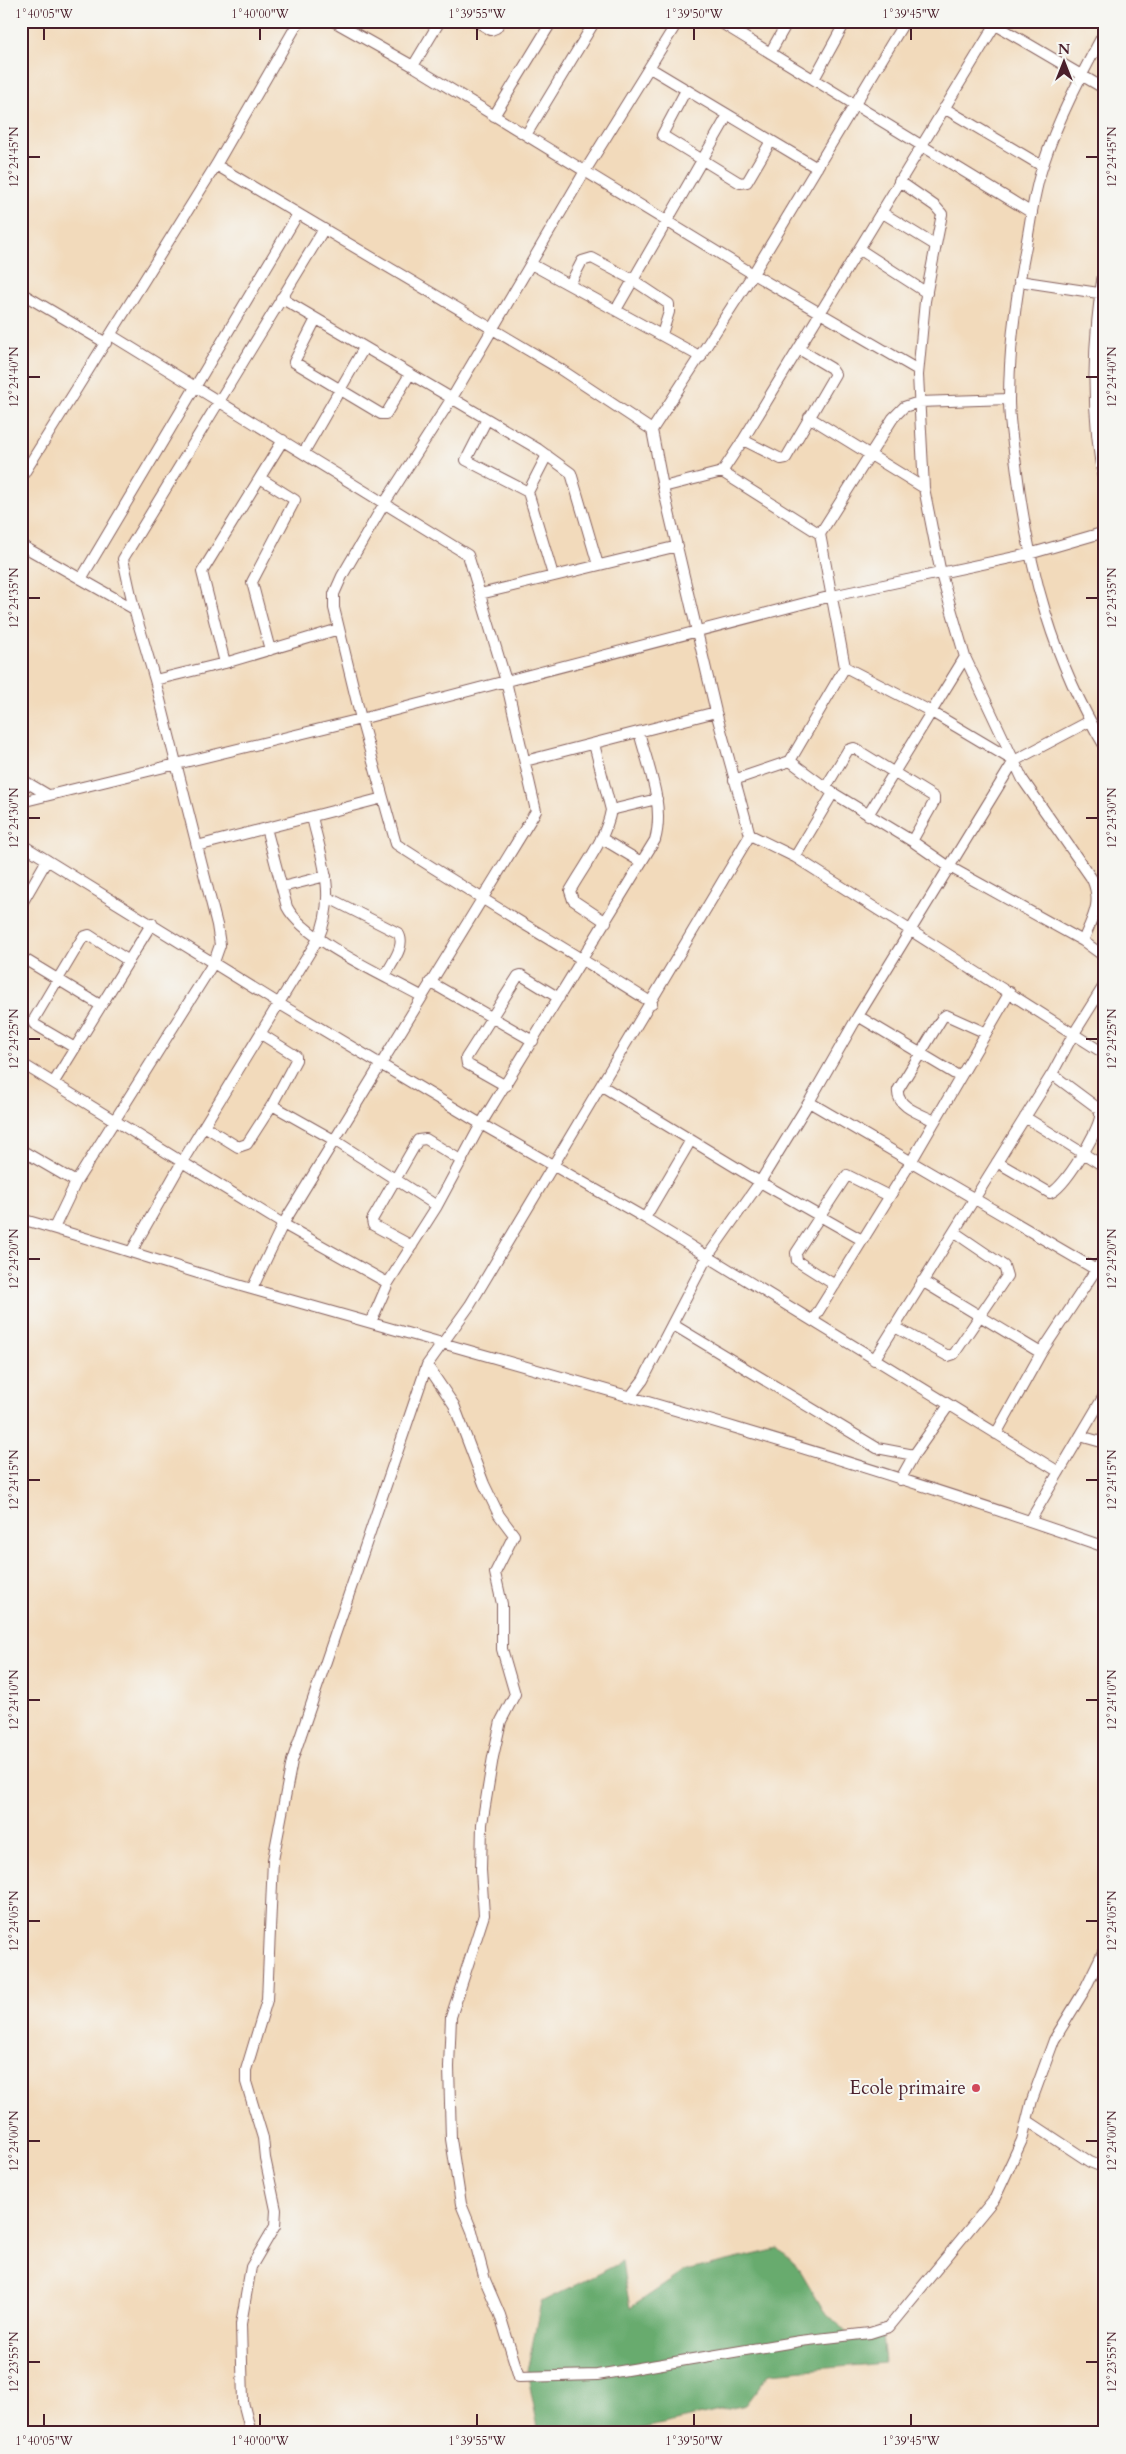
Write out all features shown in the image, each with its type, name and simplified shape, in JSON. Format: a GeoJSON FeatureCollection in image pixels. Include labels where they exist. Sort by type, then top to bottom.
{"type":"FeatureCollection","features":[{"type":"Feature","properties":{"kind":"street"},"geometry":{"type":"LineString","coordinates":[[21,478],[216,165],[299,21]]}},
{"type":"Feature","properties":{"kind":"street"},"geometry":{"type":"LineString","coordinates":[[333,21],[413,66],[753,274],[918,370]]}},
{"type":"Feature","properties":{"kind":"street"},"geometry":{"type":"LineString","coordinates":[[413,66],[440,21]]}},
{"type":"Feature","properties":{"kind":"street"},"geometry":{"type":"LineString","coordinates":[[476,21],[491,30],[496,28],[501,21]]}},
{"type":"Feature","properties":{"kind":"street"},"geometry":{"type":"LineString","coordinates":[[494,116],[552,21]]}},
{"type":"Feature","properties":{"kind":"street"},"geometry":{"type":"LineString","coordinates":[[526,135],[595,21]]}},
{"type":"Feature","properties":{"kind":"street"},"geometry":{"type":"LineString","coordinates":[[652,1003],[583,959],[481,900],[396,844],[361,719],[334,608],[334,594],[384,504],[452,398],[585,171],[678,21]]}},
{"type":"Feature","properties":{"kind":"street"},"geometry":{"type":"LineString","coordinates":[[770,53],[788,21]]}},
{"type":"Feature","properties":{"kind":"street"},"geometry":{"type":"LineString","coordinates":[[814,80],[843,26],[842,21]]}},
{"type":"Feature","properties":{"kind":"street"},"geometry":{"type":"LineString","coordinates":[[251,2433],[242,2402],[241,2324],[251,2267],[275,2226],[276,2210],[264,2158],[263,2138],[246,2082],[250,2050],[267,2000],[273,1860],[292,1761],[427,1365],[470,1305],[652,1003],[750,835],[716,712],[663,487],[652,430],[753,274],[905,21]]}},
{"type":"Feature","properties":{"kind":"street"},"geometry":{"type":"LineString","coordinates":[[722,22],[1032,214]]}},
{"type":"Feature","properties":{"kind":"street"},"geometry":{"type":"LineString","coordinates":[[663,487],[722,472],[744,440],[944,108],[992,23],[1105,89]]}},
{"type":"Feature","properties":{"kind":"street"},"geometry":{"type":"LineString","coordinates":[[1105,31],[1081,74],[1042,166],[1019,281],[1009,399],[1029,554],[1056,647],[1090,721],[1105,747]]}},
{"type":"Feature","properties":{"kind":"street"},"geometry":{"type":"LineString","coordinates":[[650,68],[816,168]]}},
{"type":"Feature","properties":{"kind":"street"},"geometry":{"type":"LineString","coordinates":[[686,90],[661,134],[740,183],[746,183],[771,141]]}},
{"type":"Feature","properties":{"kind":"street"},"geometry":{"type":"LineString","coordinates":[[944,108],[1042,166]]}},
{"type":"Feature","properties":{"kind":"street"},"geometry":{"type":"LineString","coordinates":[[617,308],[728,115]]}},
{"type":"Feature","properties":{"kind":"street"},"geometry":{"type":"LineString","coordinates":[[216,165],[560,369],[652,430]]}},
{"type":"Feature","properties":{"kind":"street"},"geometry":{"type":"LineString","coordinates":[[899,181],[942,212],[927,293],[918,370],[924,488],[941,574],[965,657],[1023,780],[1092,879],[1098,892],[1097,907],[1083,941]]}},
{"type":"Feature","properties":{"kind":"street"},"geometry":{"type":"LineString","coordinates":[[881,212],[935,245]]}},
{"type":"Feature","properties":{"kind":"street"},"geometry":{"type":"LineString","coordinates":[[81,579],[298,214]]}},
{"type":"Feature","properties":{"kind":"street"},"geometry":{"type":"LineString","coordinates":[[54,1228],[76,1182],[214,962],[220,945],[197,846],[155,680],[134,609],[123,559],[221,402],[281,298],[324,229]]}},
{"type":"Feature","properties":{"kind":"street"},"geometry":{"type":"LineString","coordinates":[[859,249],[927,293]]}},
{"type":"Feature","properties":{"kind":"street"},"geometry":{"type":"LineString","coordinates":[[570,284],[582,261],[589,258],[633,280],[668,304],[669,312],[662,334]]}},
{"type":"Feature","properties":{"kind":"street"},"geometry":{"type":"LineString","coordinates":[[1105,262],[1103,294],[1095,331],[1094,385],[1096,439],[1105,490]]}},
{"type":"Feature","properties":{"kind":"street"},"geometry":{"type":"LineString","coordinates":[[531,264],[617,308],[701,357]]}},
{"type":"Feature","properties":{"kind":"street"},"geometry":{"type":"LineString","coordinates":[[1019,281],[1103,294]]}},
{"type":"Feature","properties":{"kind":"street"},"geometry":{"type":"LineString","coordinates":[[21,293],[195,385],[468,555],[506,681],[536,811],[283,1224],[252,1289]]}},
{"type":"Feature","properties":{"kind":"street"},"geometry":{"type":"LineString","coordinates":[[281,298],[547,455],[571,473],[598,565]]}},
{"type":"Feature","properties":{"kind":"street"},"geometry":{"type":"LineString","coordinates":[[316,319],[295,363],[381,414],[386,414],[410,374]]}},
{"type":"Feature","properties":{"kind":"street"},"geometry":{"type":"LineString","coordinates":[[304,452],[364,348]]}},
{"type":"Feature","properties":{"kind":"street"},"geometry":{"type":"LineString","coordinates":[[744,440],[784,460],[834,372],[799,349]]}},
{"type":"Feature","properties":{"kind":"street"},"geometry":{"type":"LineString","coordinates":[[734,780],[790,761],[845,667],[820,534],[900,409],[919,402],[1009,399]]}},
{"type":"Feature","properties":{"kind":"street"},"geometry":{"type":"LineString","coordinates":[[809,417],[872,454],[924,488]]}},
{"type":"Feature","properties":{"kind":"street"},"geometry":{"type":"LineString","coordinates":[[487,419],[466,460],[528,492]]}},
{"type":"Feature","properties":{"kind":"street"},"geometry":{"type":"LineString","coordinates":[[225,663],[202,572],[283,440]]}},
{"type":"Feature","properties":{"kind":"street"},"geometry":{"type":"LineString","coordinates":[[547,455],[528,492],[553,576]]}},
{"type":"Feature","properties":{"kind":"street"},"geometry":{"type":"LineString","coordinates":[[722,472],[820,534]]}},
{"type":"Feature","properties":{"kind":"street"},"geometry":{"type":"LineString","coordinates":[[260,478],[295,500],[252,582],[270,650]]}},
{"type":"Feature","properties":{"kind":"street"},"geometry":{"type":"LineString","coordinates":[[21,802],[176,766],[832,596],[1029,554],[1105,532]]}},
{"type":"Feature","properties":{"kind":"street"},"geometry":{"type":"LineString","coordinates":[[21,545],[134,609]]}},
{"type":"Feature","properties":{"kind":"street"},"geometry":{"type":"LineString","coordinates":[[480,594],[678,546]]}},
{"type":"Feature","properties":{"kind":"street"},"geometry":{"type":"LineString","coordinates":[[155,680],[225,663],[339,629]]}},
{"type":"Feature","properties":{"kind":"street"},"geometry":{"type":"LineString","coordinates":[[868,815],[930,711],[965,657]]}},
{"type":"Feature","properties":{"kind":"street"},"geometry":{"type":"LineString","coordinates":[[845,667],[930,711],[1014,761]]}},
{"type":"Feature","properties":{"kind":"street"},"geometry":{"type":"LineString","coordinates":[[524,761],[716,712]]}},
{"type":"Feature","properties":{"kind":"street"},"geometry":{"type":"LineString","coordinates":[[630,1397],[643,1380],[707,1257],[760,1182],[948,866],[1014,761],[1090,721]]}},
{"type":"Feature","properties":{"kind":"street"},"geometry":{"type":"LineString","coordinates":[[371,1322],[388,1283],[437,1206],[481,1124],[606,922],[654,840],[658,828],[657,799],[639,732]]}},
{"type":"Feature","properties":{"kind":"street"},"geometry":{"type":"LineString","coordinates":[[594,744],[610,810],[601,838],[570,891],[573,900],[606,922]]}},
{"type":"Feature","properties":{"kind":"street"},"geometry":{"type":"LineString","coordinates":[[795,857],[851,748],[935,799],[912,841]]}},
{"type":"Feature","properties":{"kind":"street"},"geometry":{"type":"LineString","coordinates":[[790,761],[830,790],[912,841],[948,866],[1083,941],[1105,957]]}},
{"type":"Feature","properties":{"kind":"street"},"geometry":{"type":"LineString","coordinates":[[21,779],[48,795]]}},
{"type":"Feature","properties":{"kind":"street"},"geometry":{"type":"LineString","coordinates":[[197,846],[383,798]]}},
{"type":"Feature","properties":{"kind":"street"},"geometry":{"type":"LineString","coordinates":[[610,810],[657,799]]}},
{"type":"Feature","properties":{"kind":"street"},"geometry":{"type":"LineString","coordinates":[[131,1252],[182,1162],[318,939],[326,918],[326,876],[312,817]]}},
{"type":"Feature","properties":{"kind":"street"},"geometry":{"type":"LineString","coordinates":[[266,828],[287,907],[292,918],[318,939],[421,996]]}},
{"type":"Feature","properties":{"kind":"street"},"geometry":{"type":"LineString","coordinates":[[750,835],[795,857],[1105,1054]]}},
{"type":"Feature","properties":{"kind":"street"},"geometry":{"type":"LineString","coordinates":[[601,838],[641,862]]}},
{"type":"Feature","properties":{"kind":"street"},"geometry":{"type":"LineString","coordinates":[[21,844],[152,923],[278,1003],[481,1124],[644,1218],[1059,1472]]}},
{"type":"Feature","properties":{"kind":"street"},"geometry":{"type":"LineString","coordinates":[[21,905],[25,894],[47,860]]}},
{"type":"Feature","properties":{"kind":"street"},"geometry":{"type":"LineString","coordinates":[[282,886],[326,876]]}},
{"type":"Feature","properties":{"kind":"street"},"geometry":{"type":"LineString","coordinates":[[327,897],[398,933],[401,938],[401,945],[385,976]]}},
{"type":"Feature","properties":{"kind":"street"},"geometry":{"type":"LineString","coordinates":[[54,1082],[152,923]]}},
{"type":"Feature","properties":{"kind":"street"},"geometry":{"type":"LineString","coordinates":[[75,1048],[33,1021],[83,936],[86,935],[129,961]]}},
{"type":"Feature","properties":{"kind":"street"},"geometry":{"type":"LineString","coordinates":[[21,957],[100,1005]]}},
{"type":"Feature","properties":{"kind":"street"},"geometry":{"type":"LineString","coordinates":[[506,1086],[467,1064],[466,1061],[519,975],[559,998]]}},
{"type":"Feature","properties":{"kind":"street"},"geometry":{"type":"LineString","coordinates":[[430,982],[533,1041]]}},
{"type":"Feature","properties":{"kind":"street"},"geometry":{"type":"LineString","coordinates":[[874,1360],[1052,1074],[1073,1035],[1105,984]]}},
{"type":"Feature","properties":{"kind":"street"},"geometry":{"type":"LineString","coordinates":[[813,1320],[911,1162],[1010,992]]}},
{"type":"Feature","properties":{"kind":"street"},"geometry":{"type":"LineString","coordinates":[[935,1121],[901,1103],[897,1097],[898,1090],[942,1018],[946,1015],[986,1033]]}},
{"type":"Feature","properties":{"kind":"street"},"geometry":{"type":"LineString","coordinates":[[858,1016],[960,1077]]}},
{"type":"Feature","properties":{"kind":"street"},"geometry":{"type":"LineString","coordinates":[[204,1126],[238,1147],[243,1146],[247,1144],[272,1105],[296,1060],[296,1056],[261,1034]]}},
{"type":"Feature","properties":{"kind":"street"},"geometry":{"type":"LineString","coordinates":[[21,1063],[283,1224],[388,1283]]}},
{"type":"Feature","properties":{"kind":"street"},"geometry":{"type":"LineString","coordinates":[[997,1162],[1050,1193],[1061,1187],[1084,1153],[1100,1117],[1099,1109],[1052,1074]]}},
{"type":"Feature","properties":{"kind":"street"},"geometry":{"type":"LineString","coordinates":[[602,1086],[760,1182],[862,1240]]}},
{"type":"Feature","properties":{"kind":"street"},"geometry":{"type":"LineString","coordinates":[[809,1102],[1101,1272]]}},
{"type":"Feature","properties":{"kind":"street"},"geometry":{"type":"LineString","coordinates":[[272,1105],[334,1140],[437,1206]]}},
{"type":"Feature","properties":{"kind":"street"},"geometry":{"type":"LineString","coordinates":[[1025,1117],[1105,1167]]}},
{"type":"Feature","properties":{"kind":"street"},"geometry":{"type":"LineString","coordinates":[[412,1246],[374,1226],[373,1217],[395,1179],[418,1140],[426,1139],[462,1161]]}},
{"type":"Feature","properties":{"kind":"street"},"geometry":{"type":"LineString","coordinates":[[644,1218],[691,1140]]}},
{"type":"Feature","properties":{"kind":"street"},"geometry":{"type":"LineString","coordinates":[[21,1150],[76,1182]]}},
{"type":"Feature","properties":{"kind":"street"},"geometry":{"type":"LineString","coordinates":[[835,1284],[796,1258],[796,1253],[822,1217],[847,1175],[889,1196]]}},
{"type":"Feature","properties":{"kind":"street"},"geometry":{"type":"LineString","coordinates":[[21,1218],[252,1289],[630,1397],[1030,1521],[1105,1547]]}},
{"type":"Feature","properties":{"kind":"street"},"geometry":{"type":"LineString","coordinates":[[895,1327],[948,1356],[958,1351],[1007,1276],[1006,1270],[954,1232]]}},
{"type":"Feature","properties":{"kind":"street"},"geometry":{"type":"LineString","coordinates":[[996,1434],[1041,1353],[1101,1272],[1105,1256]]}},
{"type":"Feature","properties":{"kind":"street"},"geometry":{"type":"LineString","coordinates":[[922,1281],[1041,1353]]}},
{"type":"Feature","properties":{"kind":"street"},"geometry":{"type":"LineString","coordinates":[[672,1324],[877,1448],[914,1455]]}},
{"type":"Feature","properties":{"kind":"street"},"geometry":{"type":"LineString","coordinates":[[427,1365],[454,1405],[484,1484],[499,1515],[514,1535],[495,1573],[502,1604],[502,1649],[515,1694],[501,1722],[493,1757],[482,1824],[480,1870],[484,1915],[453,2009],[449,2067],[451,2139],[462,2204],[472,2231],[485,2280],[500,2315],[519,2377],[597,2375],[800,2340],[870,2333],[889,2327],[995,2198],[1022,2140],[1032,2100],[1054,2040],[1084,1991],[1105,1948]]}},
{"type":"Feature","properties":{"kind":"street"},"geometry":{"type":"LineString","coordinates":[[1030,1521],[1105,1394]]}},
{"type":"Feature","properties":{"kind":"street"},"geometry":{"type":"LineString","coordinates":[[900,1480],[914,1455],[949,1405]]}},
{"type":"Feature","properties":{"kind":"street"},"geometry":{"type":"LineString","coordinates":[[1080,1436],[1105,1443]]}},
{"type":"Feature","properties":{"kind":"street"},"geometry":{"type":"LineString","coordinates":[[1028,2121],[1090,2162],[1105,2168]]}},
{"type":"Feature","properties":{"kind":"green space"},"geometry":{"type":"Polygon","coordinates":[[[778,2249],[800,2270],[824,2311],[850,2335],[882,2335],[885,2363],[770,2373],[746,2405],[623,2433],[539,2433],[527,2371],[541,2302],[622,2262],[630,2308],[685,2271],[778,2249]]]}},
{"type":"Feature","properties":{"kind":"waterway"},"geometry":{"type":"LineString","coordinates":[[760,2433],[797,2427],[808,2433]]}},
{"type":"Feature","properties":{"kind":"place","name":"Ecole primaire"},"geometry":{"type":"Point","coordinates":[976,2088]}}]}
